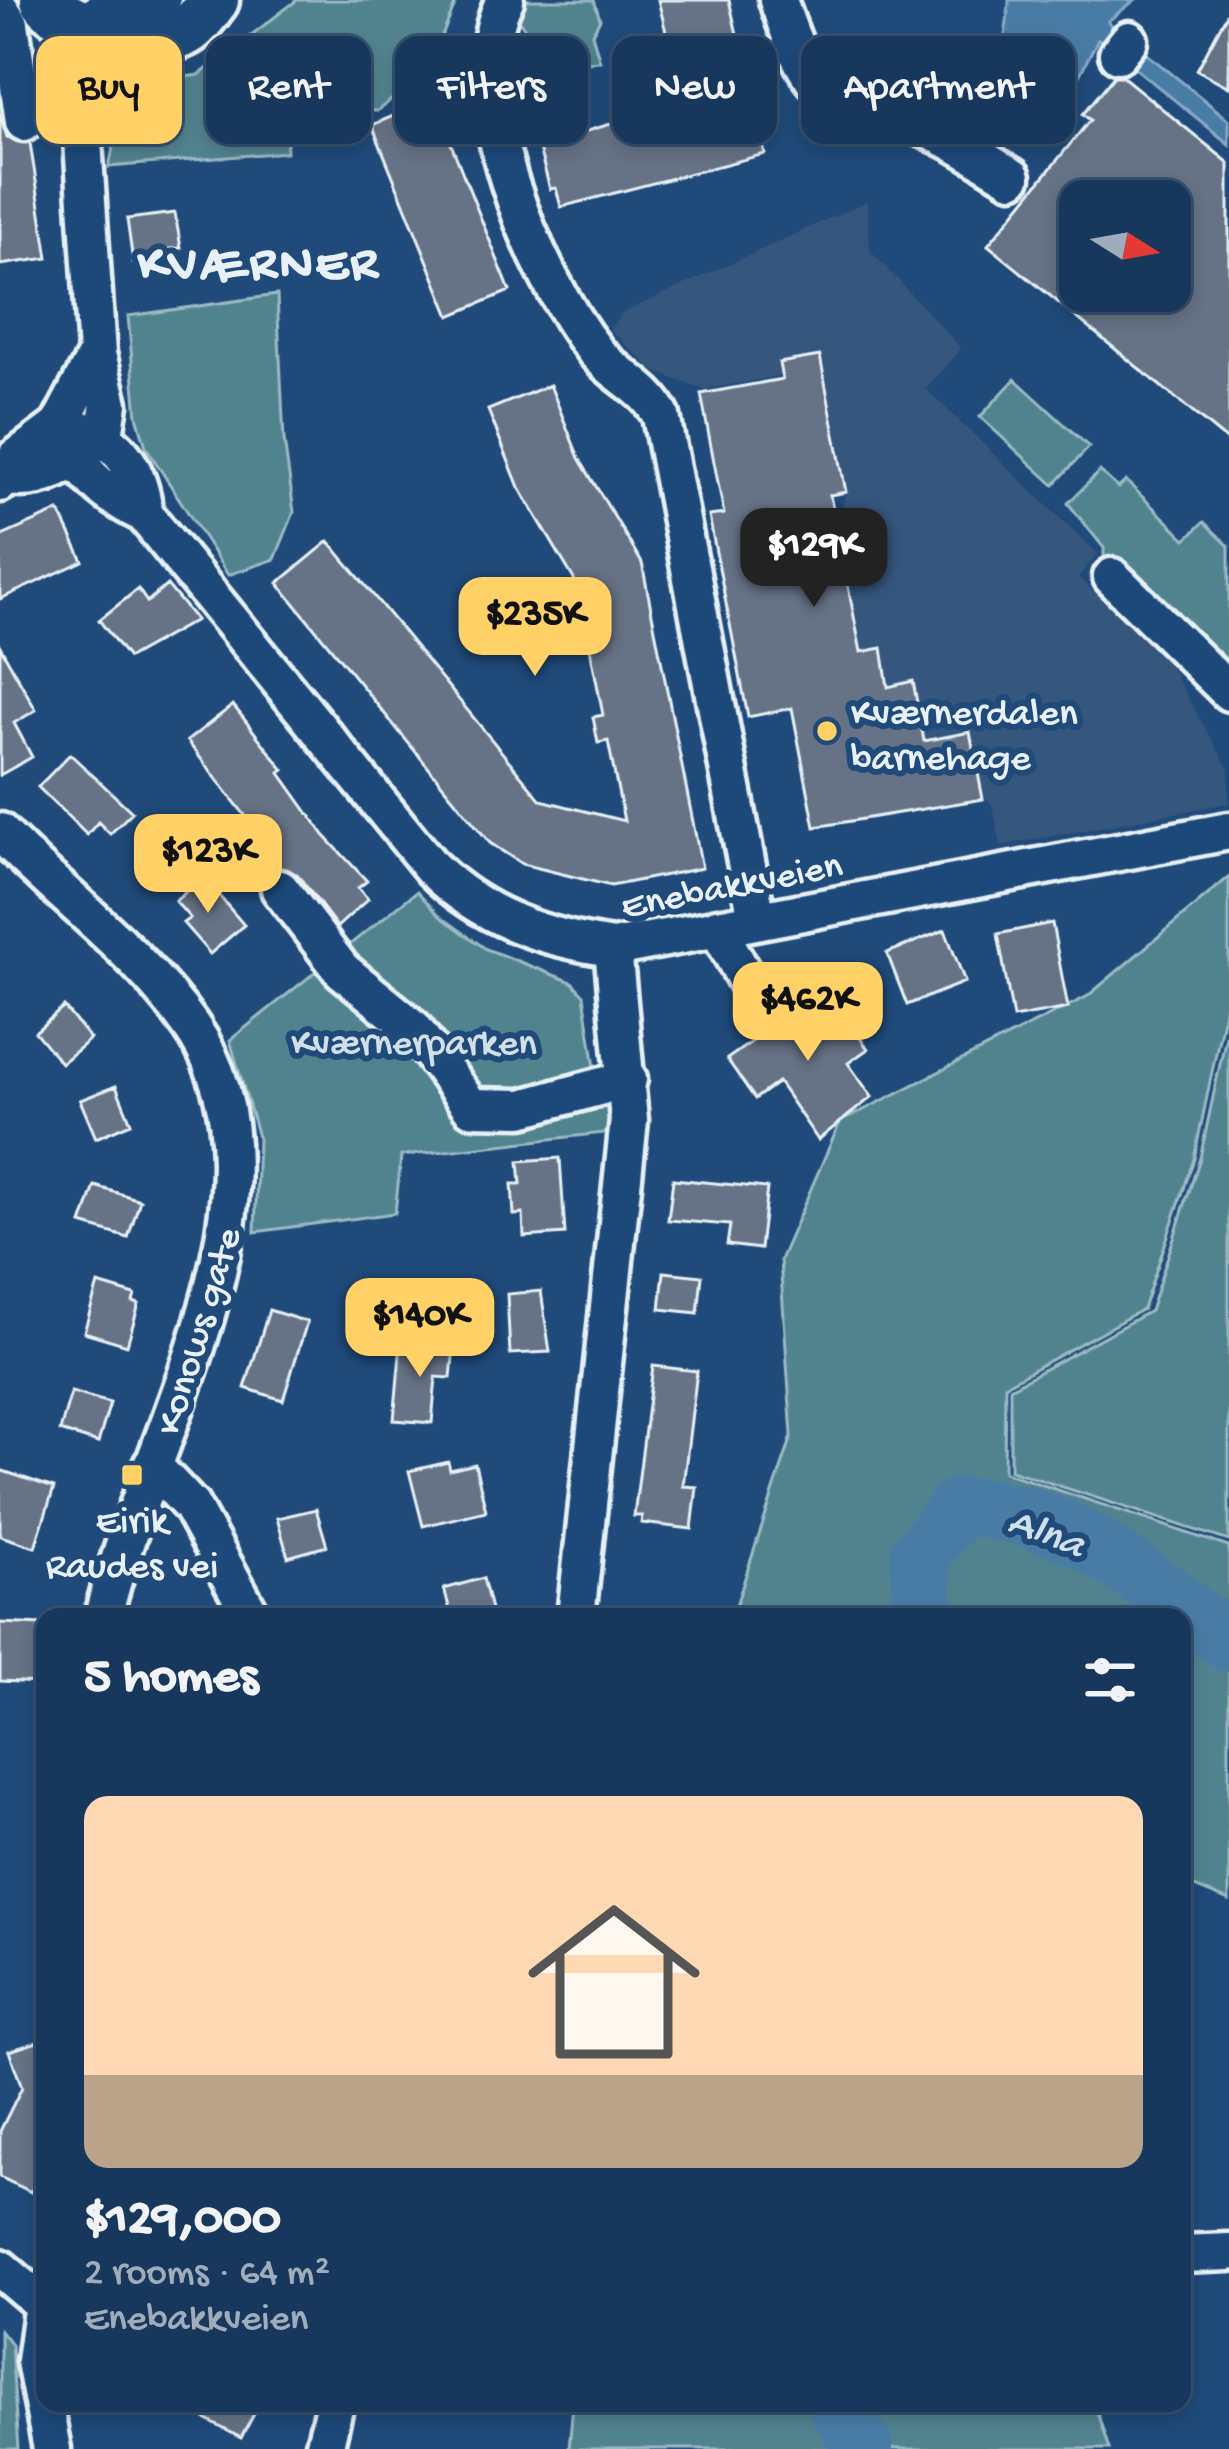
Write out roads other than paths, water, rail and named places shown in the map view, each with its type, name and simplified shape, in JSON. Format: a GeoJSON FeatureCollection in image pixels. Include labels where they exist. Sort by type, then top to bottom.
{"type":"FeatureCollection","features":[{"type":"Feature","properties":{"kind":"main road"},"geometry":{"type":"LineString","coordinates":[[45,0],[55,14],[113,13],[189,29],[214,0]]}},
{"type":"Feature","properties":{"kind":"main road"},"geometry":{"type":"LineString","coordinates":[[113,13],[156,0]]}},
{"type":"Feature","properties":{"kind":"street"},"geometry":{"type":"LineString","coordinates":[[505,0],[489,61],[489,111],[537,247],[578,323],[598,355],[653,400],[661,416],[757,919]]}},
{"type":"Feature","properties":{"kind":"street"},"geometry":{"type":"LineString","coordinates":[[778,0],[801,65],[827,96],[925,129],[1012,177]]}},
{"type":"Feature","properties":{"kind":"street"},"geometry":{"type":"LineString","coordinates":[[0,9],[10,24],[12,123]]}},
{"type":"Feature","properties":{"kind":"street"},"geometry":{"type":"LineString","coordinates":[[82,144],[97,354],[109,404],[104,434],[72,460],[34,481],[4,480],[16,458],[59,426],[97,354]]}},
{"type":"Feature","properties":{"kind":"street"},"geometry":{"type":"LineString","coordinates":[[59,426],[104,434]]}},
{"type":"Feature","properties":{"kind":"street","name":"Enebakkveien"},"geometry":{"type":"LineString","coordinates":[[59,426],[72,460],[120,503],[144,514],[444,880],[517,926],[613,948],[1229,831]]}},
{"type":"Feature","properties":{"kind":"street","name":"Enebakkveien"},"geometry":{"type":"LineString","coordinates":[[104,434],[135,474],[144,514]]}},
{"type":"Feature","properties":{"kind":"street"},"geometry":{"type":"LineString","coordinates":[[1112,577],[1229,692]]}},
{"type":"Feature","properties":{"kind":"street","name":"Konows gate"},"geometry":{"type":"LineString","coordinates":[[1,837],[152,976],[194,1029],[218,1084],[234,1175],[228,1238],[106,1608]]}},
{"type":"Feature","properties":{"kind":"street"},"geometry":{"type":"LineString","coordinates":[[280,889],[343,970],[412,1028],[471,1107],[522,1108],[628,1079]]}},
{"type":"Feature","properties":{"kind":"street"},"geometry":{"type":"LineString","coordinates":[[717,927],[749,985]]}},
{"type":"Feature","properties":{"kind":"street"},"geometry":{"type":"LineString","coordinates":[[577,1608],[630,1224],[628,1079],[613,948]]}},
{"type":"Feature","properties":{"kind":"street"},"geometry":{"type":"LineString","coordinates":[[152,1465],[191,1506],[247,1608]]}},
{"type":"Feature","properties":{"kind":"street"},"geometry":{"type":"LineString","coordinates":[[1191,2254],[1229,2252]]}},
{"type":"Feature","properties":{"kind":"street"},"geometry":{"type":"LineString","coordinates":[[0,2268],[36,2291]]}},
{"type":"Feature","properties":{"kind":"street"},"geometry":{"type":"LineString","coordinates":[[45,2412],[52,2449]]}},
{"type":"Feature","properties":{"kind":"street"},"geometry":{"type":"LineString","coordinates":[[324,2449],[333,2412]]}},
{"type":"Feature","properties":{"kind":"waterway","name":"Alna"},"geometry":{"type":"LineString","coordinates":[[923,1608],[920,1555],[959,1507],[999,1510],[1072,1534],[1136,1572],[1184,1608]]}},
{"type":"Feature","properties":{"kind":"waterway"},"geometry":{"type":"LineString","coordinates":[[1191,1613],[1229,1642]]}},
{"type":"Feature","properties":{"kind":"waterway"},"geometry":{"type":"LineString","coordinates":[[842,2412],[863,2449]]}},
{"type":"Feature","properties":{"kind":"place","name":"Kværnerdalen barnehage"},"geometry":{"type":"Point","coordinates":[827,731]}},
{"type":"Feature","properties":{"kind":"place","name":"Eirik Raudes vei"},"geometry":{"type":"Point","coordinates":[132,1475]}},
{"type":"Feature","properties":{"kind":"district","name":"KVÆRNER"},"geometry":{"type":"Point","coordinates":[259,259]}},
{"type":"Feature","properties":{"kind":"park label","name":"Kværnerparken"},"geometry":{"type":"Point","coordinates":[414,1039]}}]}
